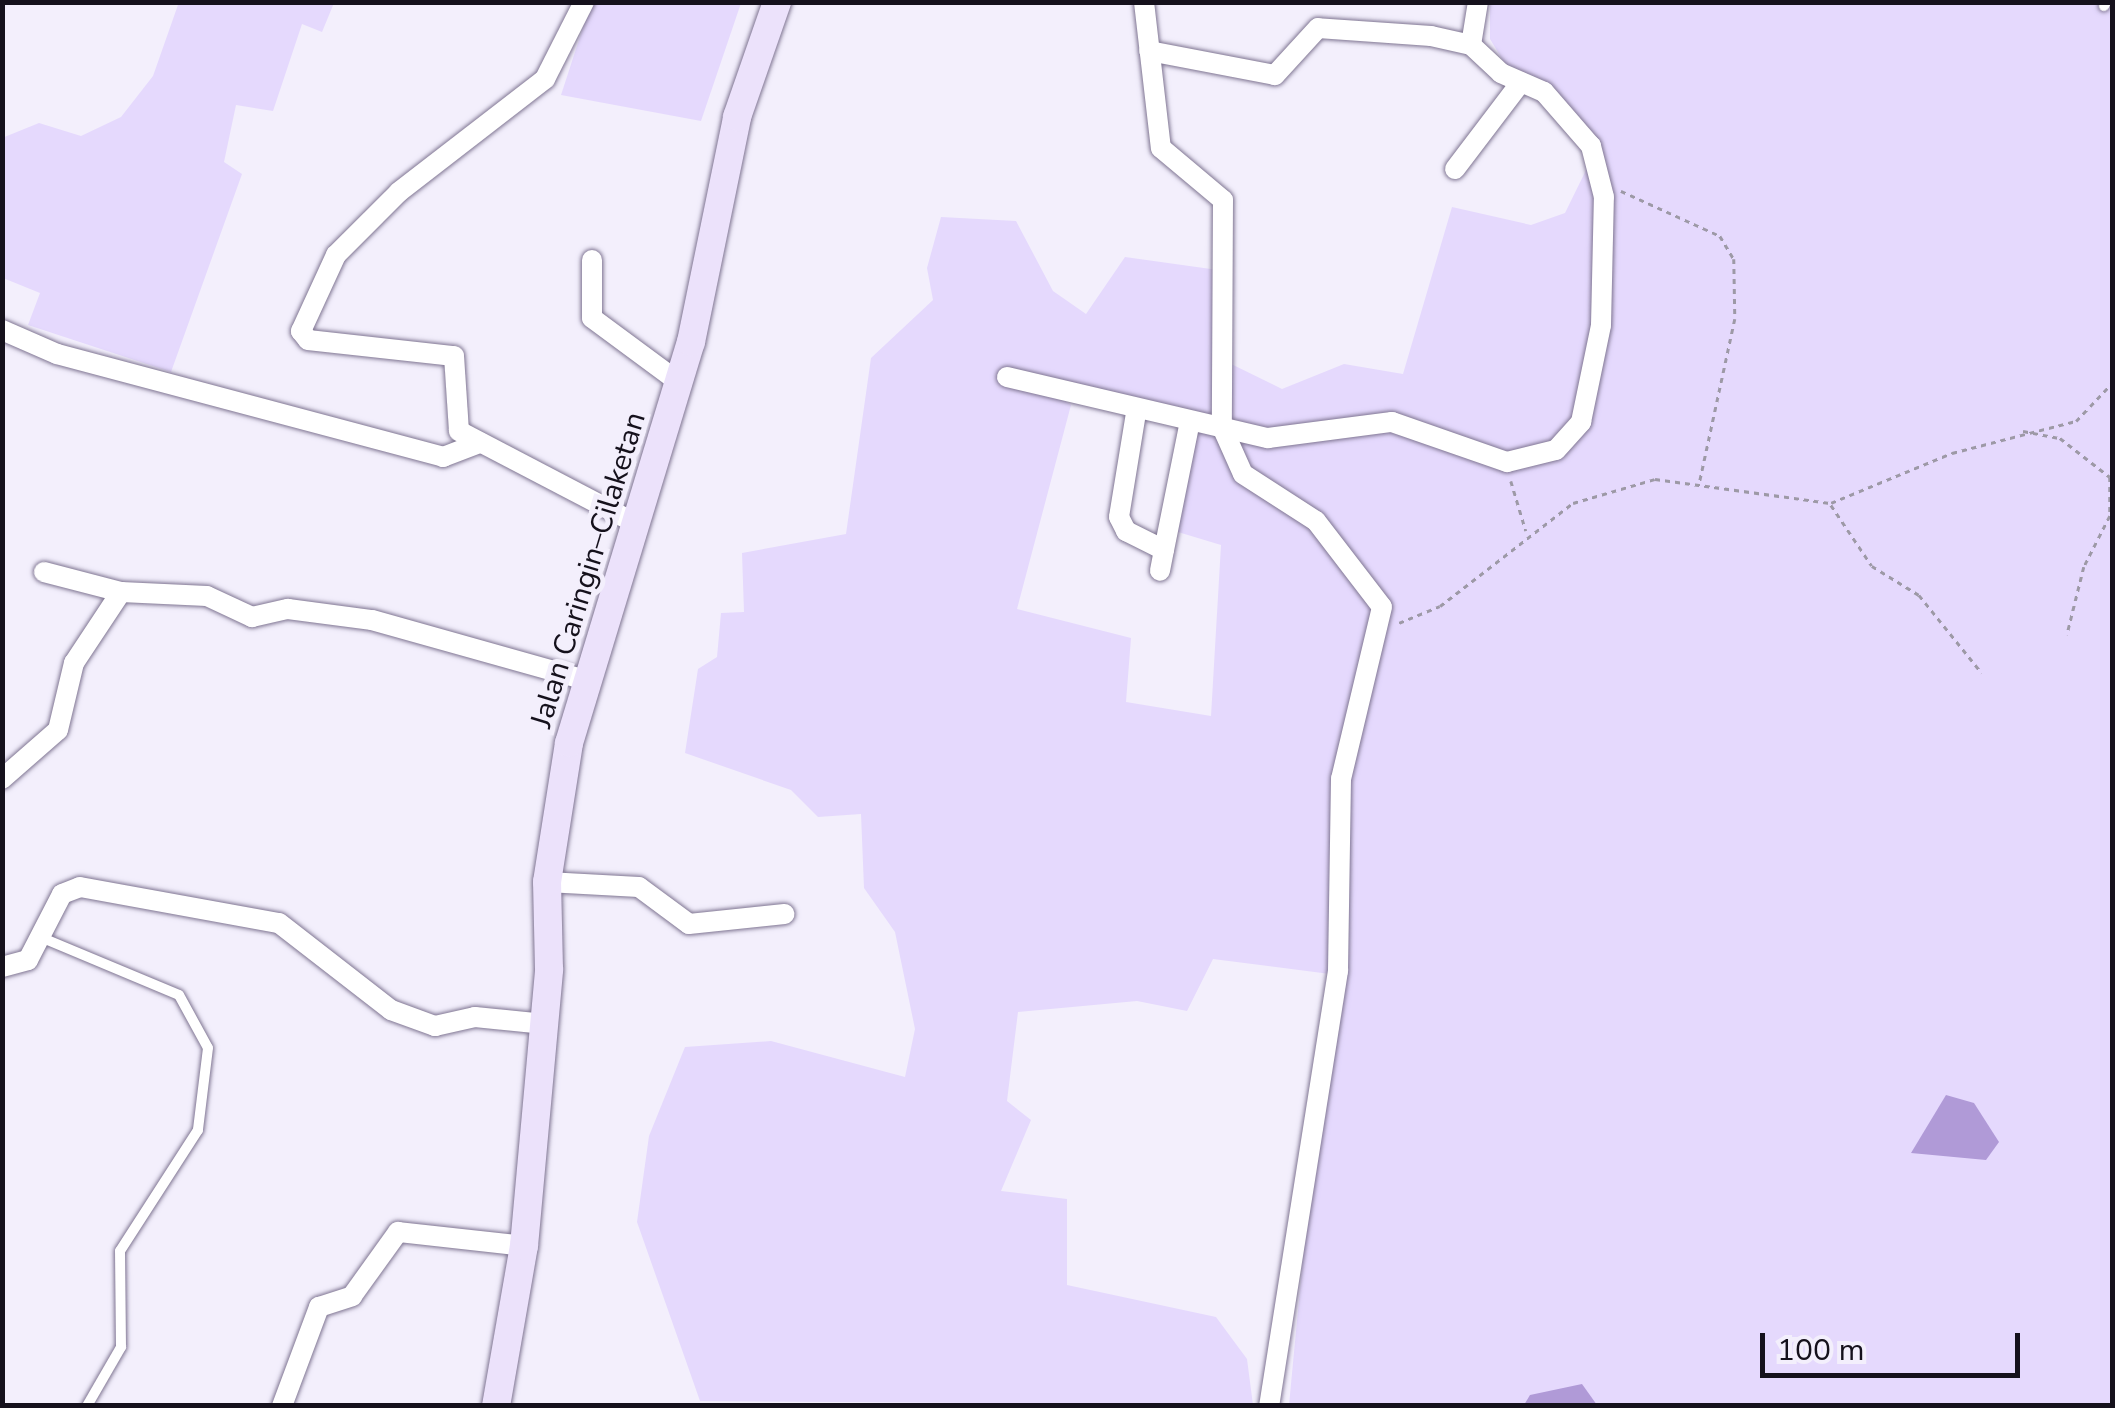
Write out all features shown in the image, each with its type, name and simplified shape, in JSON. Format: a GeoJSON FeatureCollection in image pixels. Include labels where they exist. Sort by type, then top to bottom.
{"type":"FeatureCollection","features":[{"type":"Feature","properties":{"kind":"street"},"geometry":{"type":"LineString","coordinates":[[584,2],[545,79],[399,192],[336,255],[300,331],[308,340],[454,356],[456,424],[480,442],[637,524]]}},
{"type":"Feature","properties":{"kind":"street","name":"Jalan Caringin–Cilaketan"},"geometry":{"type":"LineString","coordinates":[[496,1406],[524,1246],[546,1024],[547,882],[586,680],[680,383],[736,117],[777,2]]}},
{"type":"Feature","properties":{"kind":"street"},"geometry":{"type":"LineString","coordinates":[[1144,2],[1161,148],[1223,200],[1222,426],[1244,474],[1316,521],[1371,582],[1379,641],[1341,778],[1338,972],[1270,1406]]}},
{"type":"Feature","properties":{"kind":"street"},"geometry":{"type":"LineString","coordinates":[[1471,45],[1478,2]]}},
{"type":"Feature","properties":{"kind":"street"},"geometry":{"type":"LineString","coordinates":[[1007,377],[1190,426],[1222,426],[1291,440],[1392,422],[1507,462],[1556,450],[1581,422],[1606,268],[1600,173],[1568,115],[1471,45],[1318,28],[1275,75],[1149,51]]}},
{"type":"Feature","properties":{"kind":"street"},"geometry":{"type":"LineString","coordinates":[[1454,170],[1521,82]]}},
{"type":"Feature","properties":{"kind":"street"},"geometry":{"type":"LineString","coordinates":[[592,260],[592,318],[680,383]]}},
{"type":"Feature","properties":{"kind":"street"},"geometry":{"type":"LineString","coordinates":[[2,330],[57,354],[443,457],[480,442]]}},
{"type":"Feature","properties":{"kind":"street"},"geometry":{"type":"LineString","coordinates":[[1136,413],[1119,516],[1126,532],[1162,560],[1190,426]]}},
{"type":"Feature","properties":{"kind":"street"},"geometry":{"type":"LineString","coordinates":[[44,572],[122,592],[207,596],[252,617],[288,609],[372,620],[586,680]]}},
{"type":"Feature","properties":{"kind":"street"},"geometry":{"type":"LineString","coordinates":[[2,778],[58,730],[74,663],[122,592]]}},
{"type":"Feature","properties":{"kind":"street"},"geometry":{"type":"LineString","coordinates":[[547,882],[639,887],[689,924],[784,914]]}},
{"type":"Feature","properties":{"kind":"street"},"geometry":{"type":"LineString","coordinates":[[2,967],[28,960],[45,939],[70,888],[148,896],[279,923],[390,1010],[435,1026],[475,1016],[546,1024]]}},
{"type":"Feature","properties":{"kind":"street"},"geometry":{"type":"LineString","coordinates":[[282,1406],[319,1307],[352,1296],[398,1232],[524,1246]]}},
{"type":"Feature","properties":{"kind":"lane"},"geometry":{"type":"LineString","coordinates":[[45,939],[179,995],[208,1048],[198,1130],[120,1251],[121,1347],[87,1406]]}},
{"type":"Feature","properties":{"kind":"path"},"geometry":{"type":"LineString","coordinates":[[1600,173],[1720,236],[1734,259],[1735,319],[1698,486]]}},
{"type":"Feature","properties":{"kind":"path"},"geometry":{"type":"LineString","coordinates":[[1379,641],[1440,606],[1526,532],[1574,503],[1655,479],[1830,503],[2021,431],[2076,420],[2112,383]]}},
{"type":"Feature","properties":{"kind":"path"},"geometry":{"type":"LineString","coordinates":[[2021,431],[2060,438],[2110,477],[2110,516],[2084,567],[2067,634]]}},
{"type":"Feature","properties":{"kind":"path"},"geometry":{"type":"LineString","coordinates":[[1507,462],[1526,532]]}},
{"type":"Feature","properties":{"kind":"path"},"geometry":{"type":"LineString","coordinates":[[1830,503],[1872,566],[1919,595],[1982,673]]}},
{"type":"Feature","properties":{"kind":"shaded area"},"geometry":{"type":"Polygon","coordinates":[[[179,2],[334,3],[322,32],[302,24],[273,111],[236,105],[224,162],[242,174],[171,372],[28,325],[40,293],[3,278],[2,138],[39,123],[81,136],[121,117],[153,76],[179,2]]]}},
{"type":"Feature","properties":{"kind":"shaded area"},"geometry":{"type":"Polygon","coordinates":[[[591,3],[741,3],[701,121],[561,95],[591,3]]]}},
{"type":"Feature","properties":{"kind":"shaded area"},"geometry":{"type":"Polygon","coordinates":[[[1490,3],[2112,3],[2112,1405],[1289,1405],[1330,974],[1213,959],[1187,1011],[1137,1001],[1018,1012],[1007,1101],[1031,1120],[1001,1191],[1067,1199],[1067,1285],[1216,1317],[1247,1359],[1253,1405],[700,1401],[637,1222],[649,1136],[685,1047],[771,1041],[905,1077],[915,1029],[895,932],[864,888],[861,814],[818,817],[791,790],[685,753],[698,669],[717,657],[721,613],[744,612],[742,553],[846,534],[871,358],[933,300],[927,268],[941,217],[1016,221],[1053,291],[1086,314],[1125,257],[1218,270],[1223,360],[1282,389],[1344,364],[1403,374],[1452,207],[1531,225],[1565,213],[1591,160],[1591,130],[1510,72],[1490,39],[1490,3]],[[1054,393],[1071,405],[1017,609],[1131,638],[1126,702],[1211,716],[1221,545],[1168,529],[1193,431],[1054,393]]]}},
{"type":"Feature","properties":{"kind":"shaded area"},"geometry":{"type":"Polygon","coordinates":[[[1946,1095],[1974,1103],[1999,1142],[1986,1160],[1911,1153],[1946,1095]]]}},
{"type":"Feature","properties":{"kind":"shaded area"},"geometry":{"type":"Polygon","coordinates":[[[1582,1384],[1597,1405],[1524,1405],[1530,1395],[1582,1384]]]}}]}
